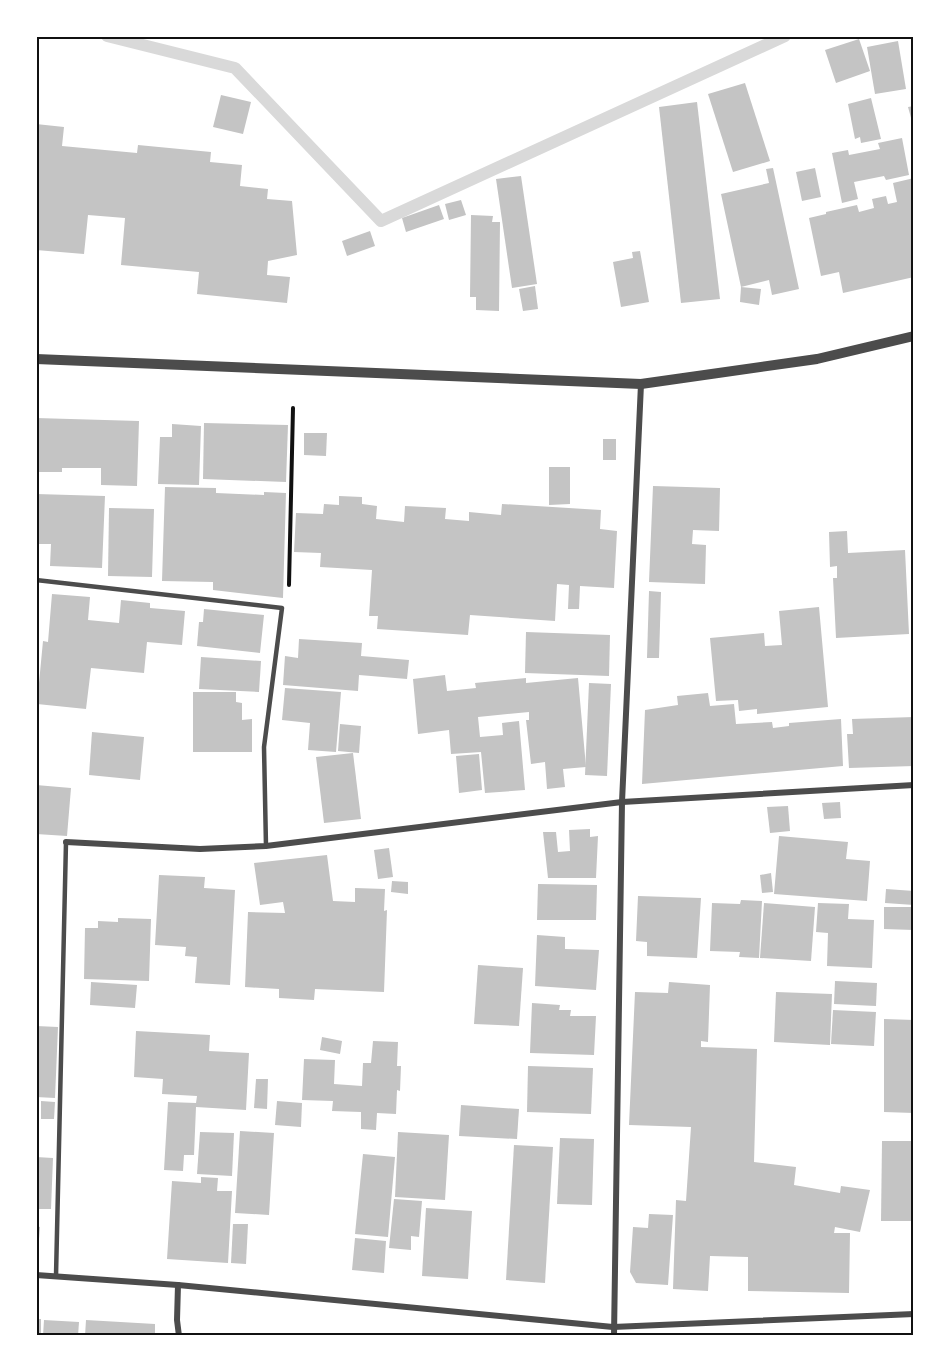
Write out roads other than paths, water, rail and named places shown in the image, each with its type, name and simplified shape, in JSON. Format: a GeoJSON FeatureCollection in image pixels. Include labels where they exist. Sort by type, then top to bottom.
{"type":"FeatureCollection","features":[{"type":"Feature","properties":{"kind":"street"},"geometry":{"type":"LineString","coordinates":[[36,359],[641,384],[817,359],[914,336]]}},
{"type":"Feature","properties":{"kind":"street"},"geometry":{"type":"LineString","coordinates":[[614,1336],[622,802],[641,384]]}},
{"type":"Feature","properties":{"kind":"street"},"geometry":{"type":"LineString","coordinates":[[66,842],[200,849],[266,846],[622,802],[914,785]]}},
{"type":"Feature","properties":{"kind":"street"},"geometry":{"type":"LineString","coordinates":[[36,1275],[178,1285],[613,1327],[914,1314]]}},
{"type":"Feature","properties":{"kind":"street"},"geometry":{"type":"LineString","coordinates":[[178,1285],[179,1336]]}},
{"type":"Feature","properties":{"kind":"lane"},"geometry":{"type":"LineString","coordinates":[[36,580],[282,608],[264,747],[266,846]]}},
{"type":"Feature","properties":{"kind":"lane"},"geometry":{"type":"LineString","coordinates":[[56,1276],[66,842]]}},
{"type":"Feature","properties":{"kind":"waterway"},"geometry":{"type":"LineString","coordinates":[[107,36],[235,68],[381,221],[785,36]]}}]}
